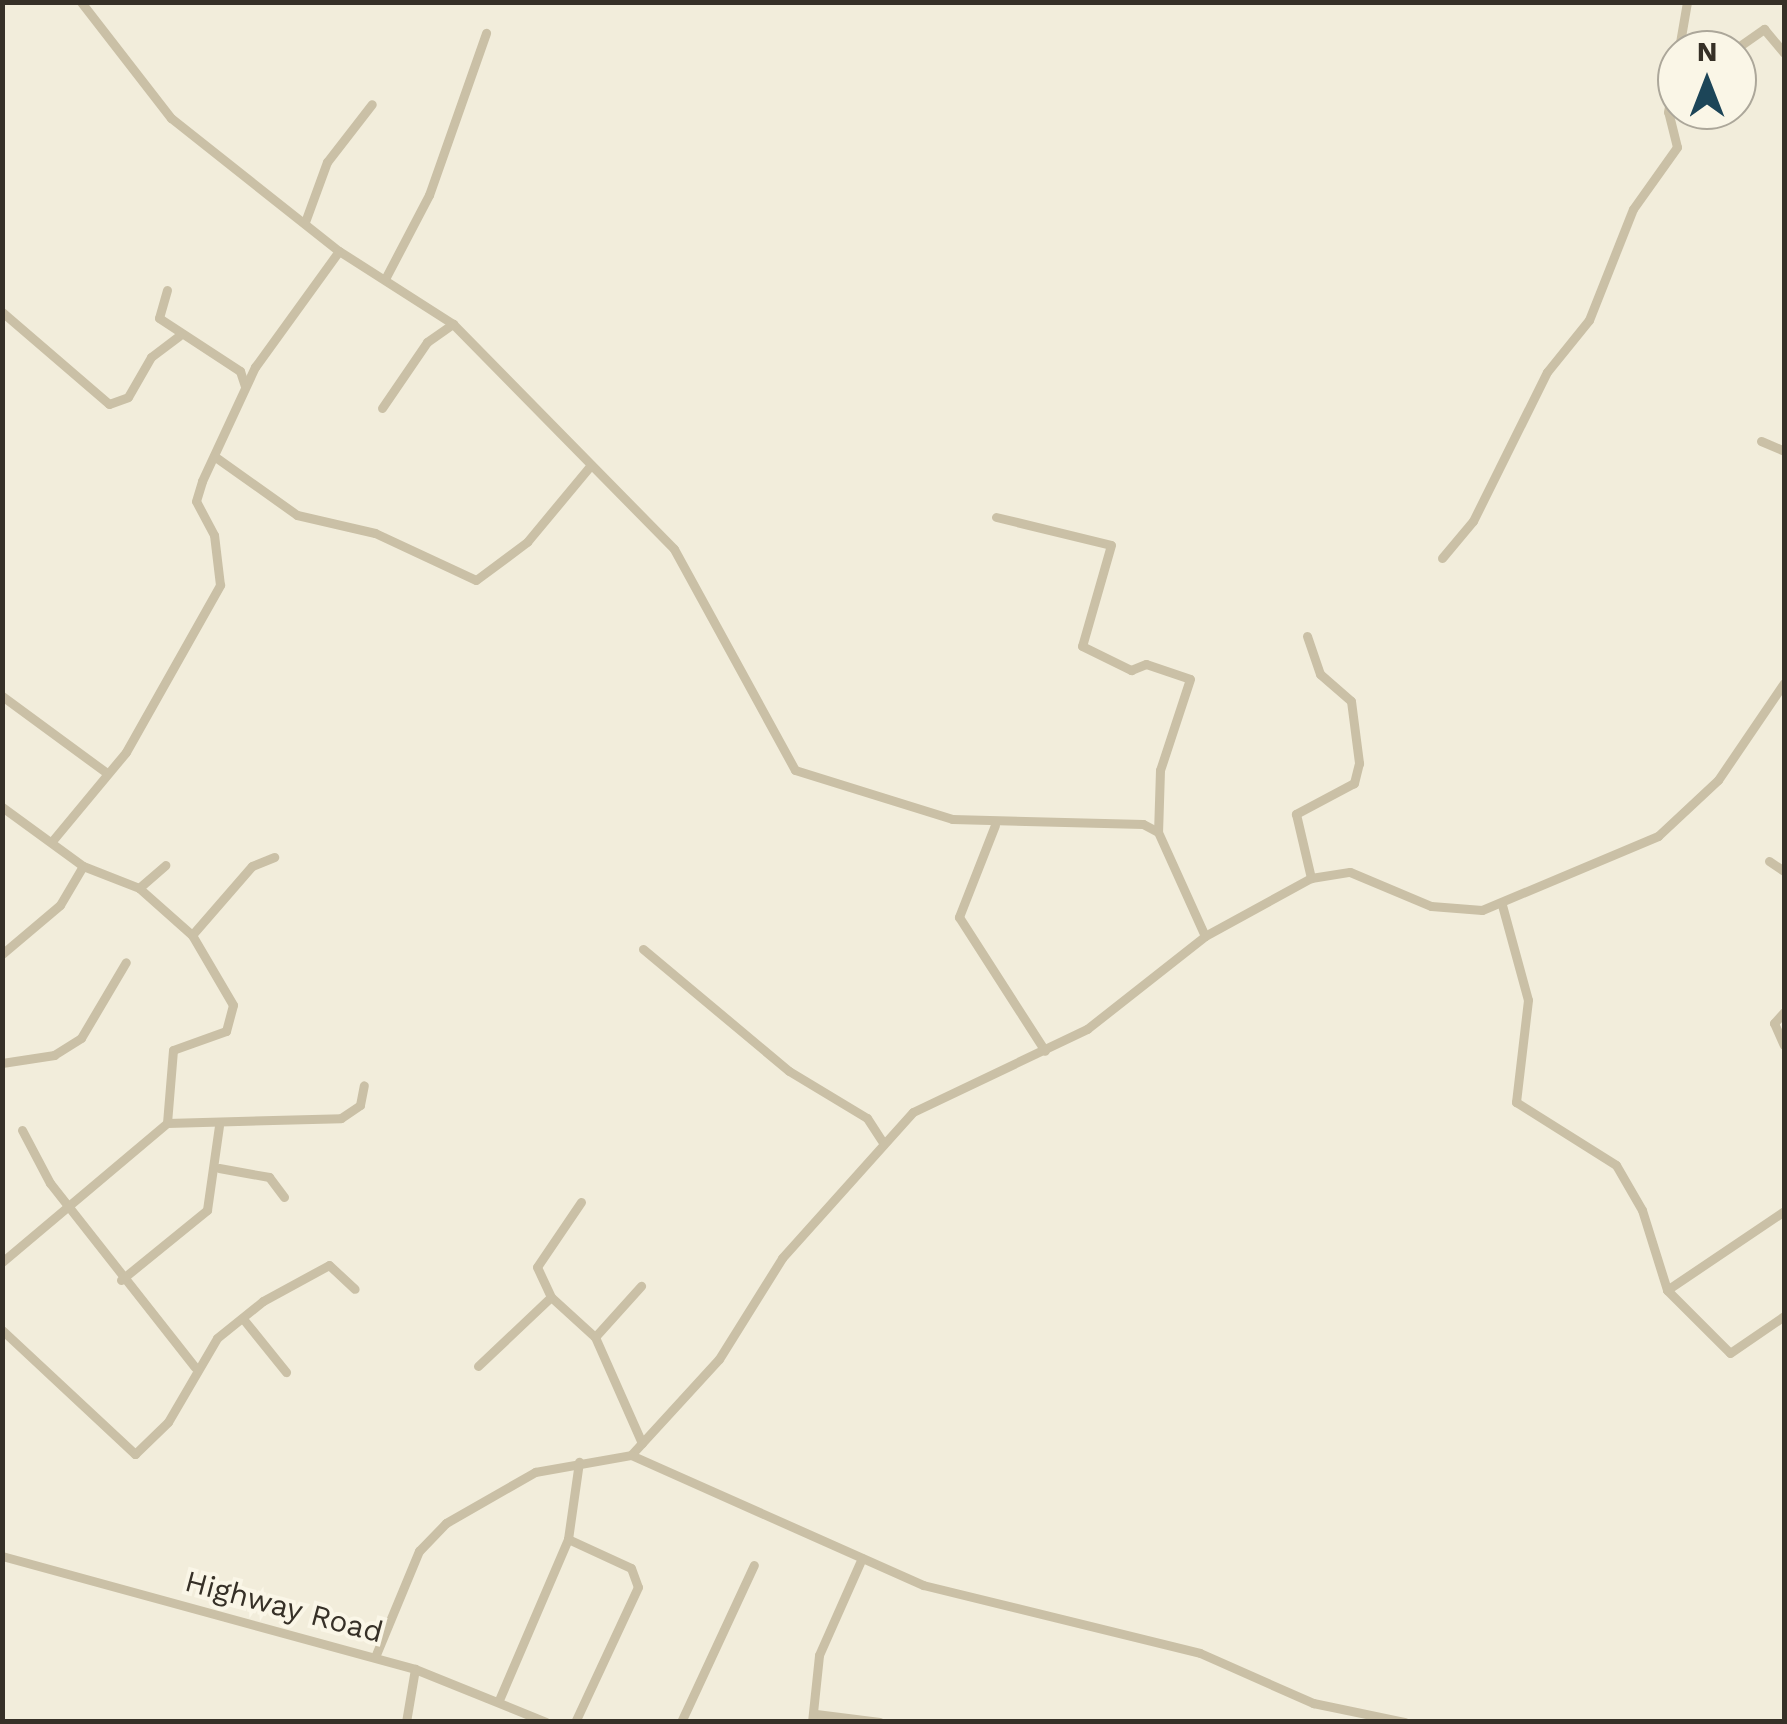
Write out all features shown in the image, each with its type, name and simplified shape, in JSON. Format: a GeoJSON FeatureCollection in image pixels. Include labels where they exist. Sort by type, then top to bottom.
{"type":"FeatureCollection","features":[{"type":"Feature","properties":{"kind":"street"},"geometry":{"type":"LineString","coordinates":[[81,2],[148,96],[339,251],[454,324],[693,576],[796,770],[880,803],[996,824],[1116,822],[1158,832]]}},
{"type":"Feature","properties":{"kind":"street"},"geometry":{"type":"LineString","coordinates":[[1682,30],[1687,2]]}},
{"type":"Feature","properties":{"kind":"street"},"geometry":{"type":"LineString","coordinates":[[1757,33],[1764,28],[1784,53]]}},
{"type":"Feature","properties":{"kind":"street"},"geometry":{"type":"LineString","coordinates":[[385,279],[429,195],[486,33]]}},
{"type":"Feature","properties":{"kind":"street"},"geometry":{"type":"LineString","coordinates":[[305,222],[327,162],[372,104]]}},
{"type":"Feature","properties":{"kind":"street"},"geometry":{"type":"LineString","coordinates":[[1442,558],[1474,521],[1547,372],[1589,320],[1632,209],[1676,147],[1675,130]]}},
{"type":"Feature","properties":{"kind":"street"},"geometry":{"type":"LineString","coordinates":[[54,840],[107,772],[220,585],[214,535],[196,502],[255,366],[339,251]]}},
{"type":"Feature","properties":{"kind":"street"},"geometry":{"type":"LineString","coordinates":[[166,290],[158,314],[179,336],[240,372],[246,386]]}},
{"type":"Feature","properties":{"kind":"street"},"geometry":{"type":"LineString","coordinates":[[2,312],[109,404],[128,397],[151,357],[179,336]]}},
{"type":"Feature","properties":{"kind":"street"},"geometry":{"type":"LineString","coordinates":[[382,408],[428,342],[454,324]]}},
{"type":"Feature","properties":{"kind":"street"},"geometry":{"type":"LineString","coordinates":[[240,372],[255,366]]}},
{"type":"Feature","properties":{"kind":"street"},"geometry":{"type":"LineString","coordinates":[[1761,441],[1784,451]]}},
{"type":"Feature","properties":{"kind":"street"},"geometry":{"type":"LineString","coordinates":[[214,456],[297,515],[376,533],[476,580],[527,542],[590,466]]}},
{"type":"Feature","properties":{"kind":"street"},"geometry":{"type":"LineString","coordinates":[[996,517],[1045,522],[1111,545],[1082,646],[1131,670],[1146,664],[1190,679],[1160,770],[1158,832],[1204,936]]}},
{"type":"Feature","properties":{"kind":"street"},"geometry":{"type":"LineString","coordinates":[[1307,636],[1320,674],[1351,701],[1359,776],[1296,814],[1311,878]]}},
{"type":"Feature","properties":{"kind":"street"},"geometry":{"type":"LineString","coordinates":[[631,1455],[681,1406],[782,1258],[882,1141],[913,1112],[1087,1029],[1204,936],[1311,878],[1350,872],[1430,906],[1502,905],[1689,814],[1784,683]]}},
{"type":"Feature","properties":{"kind":"street"},"geometry":{"type":"LineString","coordinates":[[2,696],[107,772]]}},
{"type":"Feature","properties":{"kind":"street"},"geometry":{"type":"LineString","coordinates":[[2,807],[54,840],[84,866],[139,888],[192,935],[234,1013],[226,1031],[173,1050],[167,1123]]}},
{"type":"Feature","properties":{"kind":"street"},"geometry":{"type":"LineString","coordinates":[[996,824],[960,917],[1044,1051]]}},
{"type":"Feature","properties":{"kind":"street"},"geometry":{"type":"LineString","coordinates":[[192,935],[252,866],[274,857]]}},
{"type":"Feature","properties":{"kind":"street"},"geometry":{"type":"LineString","coordinates":[[1769,861],[1784,871]]}},
{"type":"Feature","properties":{"kind":"street"},"geometry":{"type":"LineString","coordinates":[[139,888],[166,865]]}},
{"type":"Feature","properties":{"kind":"street"},"geometry":{"type":"LineString","coordinates":[[2,954],[60,905],[84,866]]}},
{"type":"Feature","properties":{"kind":"street"},"geometry":{"type":"LineString","coordinates":[[1502,905],[1528,1000],[1516,1102],[1616,1165],[1642,1210],[1667,1290],[1730,1353],[1784,1316]]}},
{"type":"Feature","properties":{"kind":"street"},"geometry":{"type":"LineString","coordinates":[[643,949],[789,1071],[867,1118],[882,1141]]}},
{"type":"Feature","properties":{"kind":"street"},"geometry":{"type":"LineString","coordinates":[[2,1063],[54,1055],[80,1038],[126,962]]}},
{"type":"Feature","properties":{"kind":"street"},"geometry":{"type":"LineString","coordinates":[[1784,1012],[1774,1024],[1784,1044]]}},
{"type":"Feature","properties":{"kind":"street"},"geometry":{"type":"LineString","coordinates":[[2,1262],[65,1200],[167,1123],[219,1126],[353,1115],[364,1085]]}},
{"type":"Feature","properties":{"kind":"street"},"geometry":{"type":"LineString","coordinates":[[121,1280],[208,1210],[219,1168],[219,1126]]}},
{"type":"Feature","properties":{"kind":"street"},"geometry":{"type":"LineString","coordinates":[[22,1130],[121,1280],[195,1367]]}},
{"type":"Feature","properties":{"kind":"street"},"geometry":{"type":"LineString","coordinates":[[219,1168],[268,1178],[284,1197]]}},
{"type":"Feature","properties":{"kind":"street"},"geometry":{"type":"LineString","coordinates":[[581,1202],[538,1255],[552,1297],[595,1337],[642,1443]]}},
{"type":"Feature","properties":{"kind":"street"},"geometry":{"type":"LineString","coordinates":[[1667,1290],[1784,1212]]}},
{"type":"Feature","properties":{"kind":"street"},"geometry":{"type":"LineString","coordinates":[[2,1330],[135,1454],[168,1422],[195,1367],[244,1320],[329,1265],[355,1289]]}},
{"type":"Feature","properties":{"kind":"street"},"geometry":{"type":"LineString","coordinates":[[595,1337],[640,1286]]}},
{"type":"Feature","properties":{"kind":"street"},"geometry":{"type":"LineString","coordinates":[[478,1366],[552,1297]]}},
{"type":"Feature","properties":{"kind":"street"},"geometry":{"type":"LineString","coordinates":[[244,1320],[286,1372]]}},
{"type":"Feature","properties":{"kind":"street"},"geometry":{"type":"LineString","coordinates":[[374,1657],[419,1551],[446,1523],[524,1476],[578,1462],[631,1455],[862,1558],[996,1608],[1200,1652],[1313,1702],[1405,1722]]}},
{"type":"Feature","properties":{"kind":"street"},"geometry":{"type":"LineString","coordinates":[[499,1700],[568,1539],[578,1462]]}},
{"type":"Feature","properties":{"kind":"street"},"geometry":{"type":"LineString","coordinates":[[568,1539],[631,1568],[638,1587],[575,1722]]}},
{"type":"Feature","properties":{"kind":"street","name":"Highway Road"},"geometry":{"type":"LineString","coordinates":[[2,1556],[415,1669],[546,1722]]}},
{"type":"Feature","properties":{"kind":"street"},"geometry":{"type":"LineString","coordinates":[[862,1558],[820,1655],[814,1718],[880,1722]]}},
{"type":"Feature","properties":{"kind":"street"},"geometry":{"type":"LineString","coordinates":[[681,1722],[754,1565]]}},
{"type":"Feature","properties":{"kind":"street"},"geometry":{"type":"LineString","coordinates":[[406,1722],[415,1669]]}}]}
